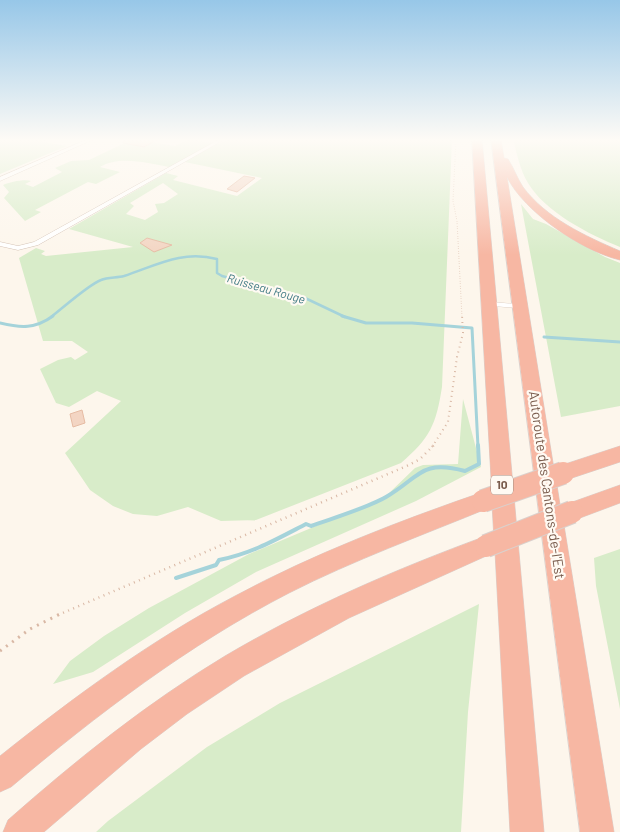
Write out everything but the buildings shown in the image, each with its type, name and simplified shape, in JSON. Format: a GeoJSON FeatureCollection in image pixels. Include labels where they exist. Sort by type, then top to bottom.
{"type":"FeatureCollection","features":[{"type":"Feature","properties":{"kind":"highway","name":"10"},"geometry":{"type":"LineString","coordinates":[[480,178],[527,832]]}},
{"type":"Feature","properties":{"kind":"highway","name":"Autoroute des Cantons-de-l'Est"},"geometry":{"type":"LineString","coordinates":[[502,178],[597,832]]}},
{"type":"Feature","properties":{"kind":"highway"},"geometry":{"type":"LineString","coordinates":[[513,178],[516,185],[534,205],[570,230],[620,256]]}},
{"type":"Feature","properties":{"kind":"highway"},"geometry":{"type":"LineString","coordinates":[[0,776],[70,720],[130,676],[232,612],[286,583],[349,554],[483,501],[620,454]]}},
{"type":"Feature","properties":{"kind":"highway"},"geometry":{"type":"LineString","coordinates":[[20,832],[131,738],[218,677],[276,643],[355,602],[425,570],[620,494]]}},
{"type":"Feature","properties":{"kind":"street"},"geometry":{"type":"LineString","coordinates":[[0,244],[18,248],[36,244],[154,178]]}},
{"type":"Feature","properties":{"kind":"lane"},"geometry":{"type":"LineString","coordinates":[[489,303],[520,307]]}},
{"type":"Feature","properties":{"kind":"path"},"geometry":{"type":"LineString","coordinates":[[0,651],[30,629],[63,612],[156,575],[263,526],[416,462],[434,445],[448,422],[457,358],[463,333],[457,222],[453,201],[454,178]]}},
{"type":"Feature","properties":{"kind":"green space"},"geometry":{"type":"Polygon","coordinates":[[[51,178],[108,178],[96,184],[88,182],[35,210],[41,212],[25,221],[4,198],[9,192],[3,185],[28,180],[31,181],[25,184],[33,187],[51,178]]]}},
{"type":"Feature","properties":{"kind":"green space"},"geometry":{"type":"Polygon","coordinates":[[[158,178],[176,178],[173,180],[237,196],[262,178],[450,178],[442,387],[437,411],[430,430],[419,446],[401,463],[256,520],[221,521],[188,507],[157,516],[133,514],[113,506],[90,490],[65,453],[121,401],[97,391],[69,407],[56,403],[40,369],[58,360],[71,357],[75,360],[88,352],[72,341],[43,341],[19,258],[36,248],[45,251],[41,254],[46,256],[133,247],[69,229],[158,178]],[[163,183],[130,203],[134,206],[126,214],[145,220],[158,212],[155,204],[164,203],[178,194],[163,183]]]}},
{"type":"Feature","properties":{"kind":"green space"},"geometry":{"type":"Polygon","coordinates":[[[525,178],[620,178],[620,247],[582,229],[557,213],[545,204],[525,178]]]}},
{"type":"Feature","properties":{"kind":"green space"},"geometry":{"type":"Polygon","coordinates":[[[521,204],[533,219],[620,263],[620,406],[561,417],[521,204]]]}},
{"type":"Feature","properties":{"kind":"green space"},"geometry":{"type":"Polygon","coordinates":[[[463,399],[481,467],[416,501],[256,572],[185,613],[93,672],[53,684],[70,661],[104,636],[149,608],[249,554],[385,497],[415,468],[423,465],[458,464],[463,399]]]}},
{"type":"Feature","properties":{"kind":"green space"},"geometry":{"type":"Polygon","coordinates":[[[620,549],[620,709],[596,586],[594,558],[620,549]]]}},
{"type":"Feature","properties":{"kind":"green space"},"geometry":{"type":"Polygon","coordinates":[[[479,604],[468,712],[461,832],[96,832],[207,747],[280,703],[479,604]]]}},
{"type":"Feature","properties":{"kind":"waterway","name":"Ruisseau Rouge"},"geometry":{"type":"LineString","coordinates":[[51,317],[101,280],[124,276],[159,263],[192,256],[217,259],[217,273],[222,276],[305,298],[344,317]]}},
{"type":"Feature","properties":{"kind":"waterway","name":"Ruisseau Rouge"},"geometry":{"type":"LineString","coordinates":[[0,323],[28,326],[40,323],[53,316]]}},
{"type":"Feature","properties":{"kind":"waterway","name":"Ruisseau Rouge"},"geometry":{"type":"LineString","coordinates":[[344,317],[366,323],[412,323],[472,328],[478,447]]}},
{"type":"Feature","properties":{"kind":"waterway","name":"Ruisseau Rouge"},"geometry":{"type":"LineString","coordinates":[[544,337],[620,342]]}},
{"type":"Feature","properties":{"kind":"waterway"},"geometry":{"type":"LineString","coordinates":[[176,578],[216,565],[219,560],[253,550],[306,524],[311,526],[369,505],[386,497],[414,477],[430,469],[439,467],[465,471],[479,464],[478,445]]}}]}
